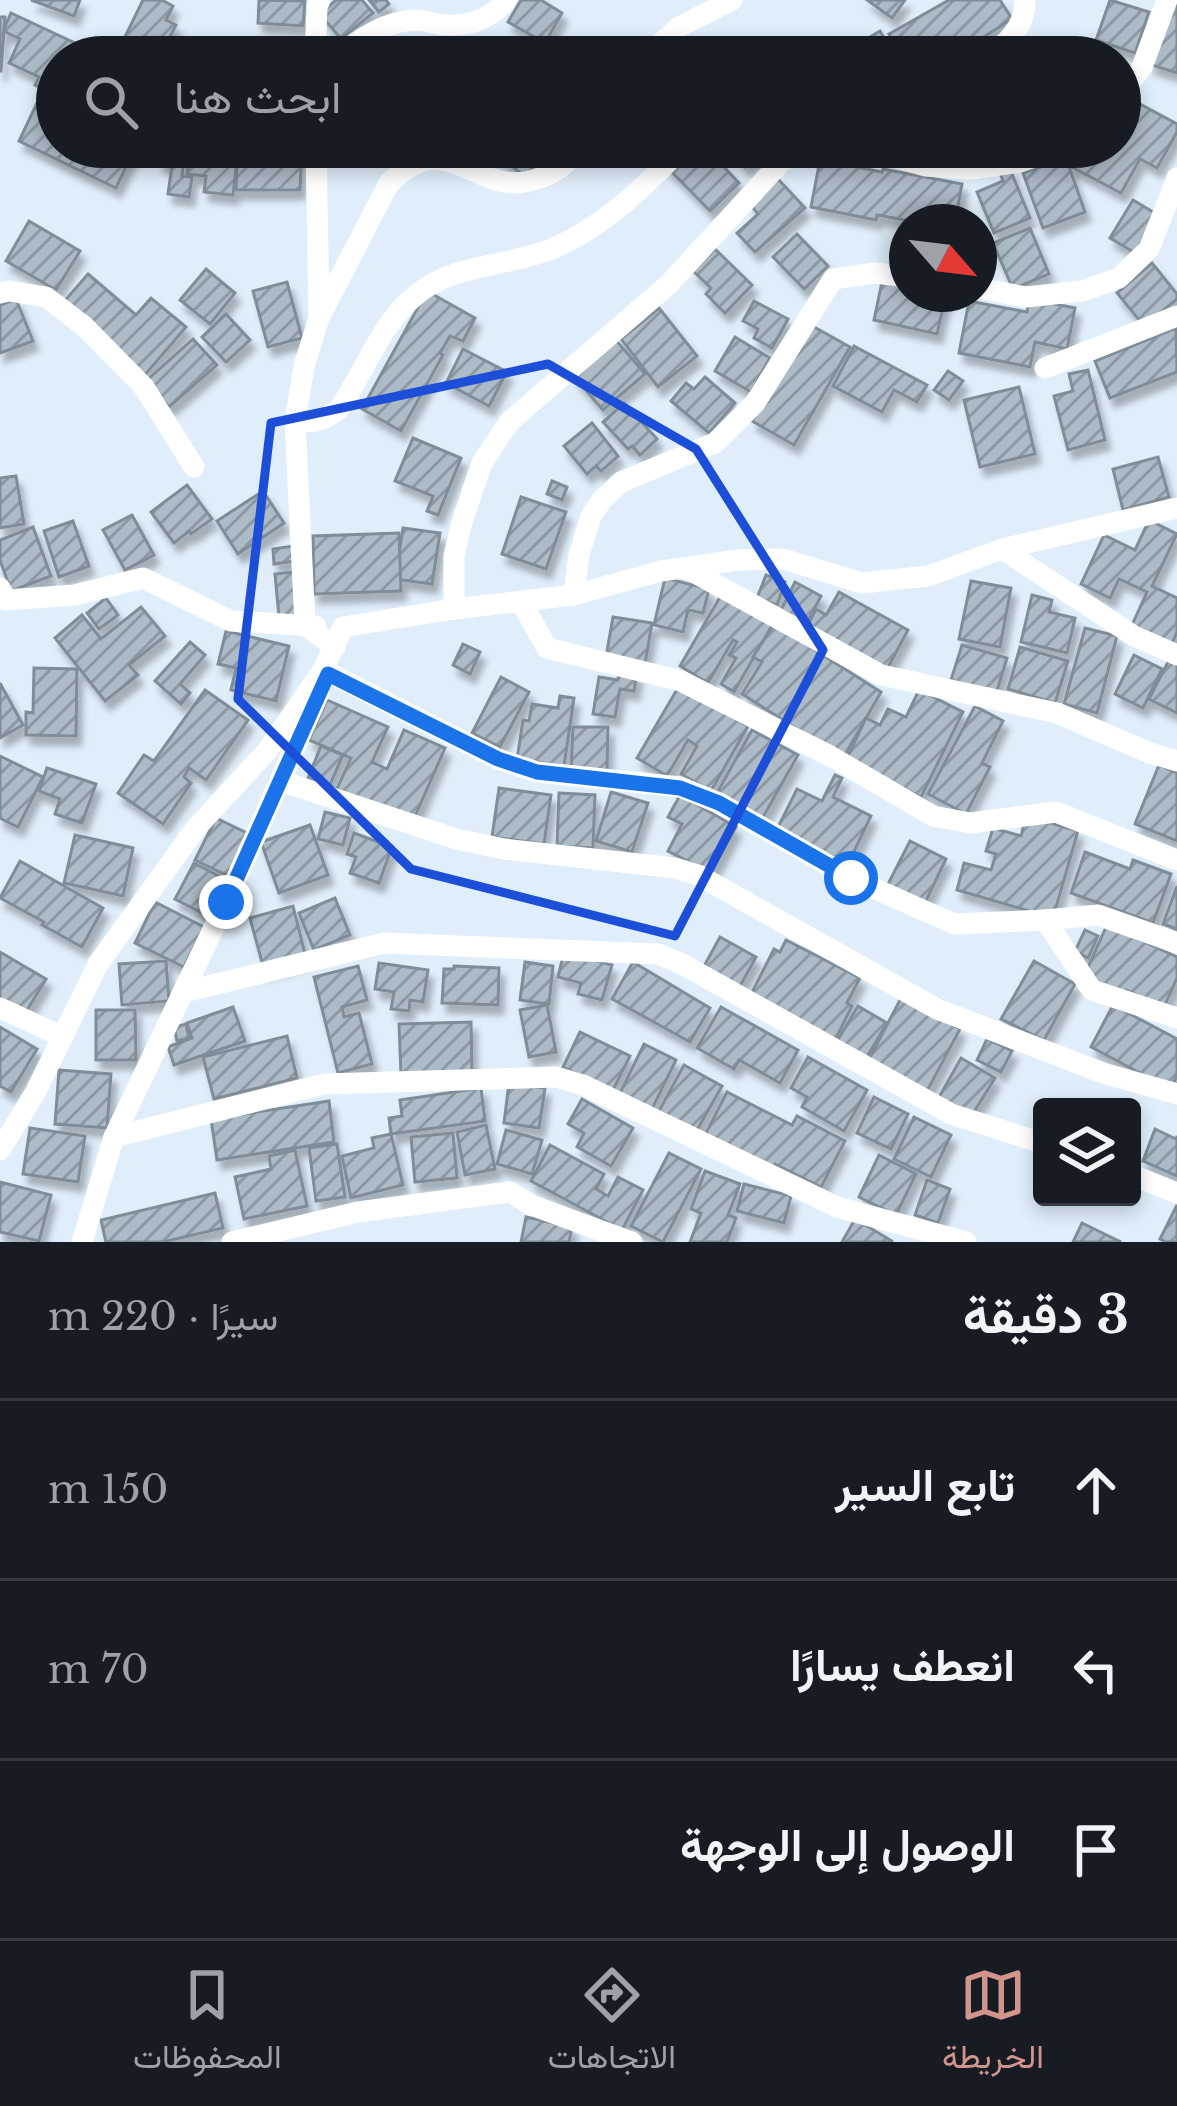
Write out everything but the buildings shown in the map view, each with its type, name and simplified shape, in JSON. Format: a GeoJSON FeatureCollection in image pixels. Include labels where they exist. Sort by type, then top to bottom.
{"type":"FeatureCollection","features":[{"type":"Feature","properties":{"kind":"street"},"geometry":{"type":"LineString","coordinates":[[316,36],[320,0]]}},
{"type":"Feature","properties":{"kind":"street"},"geometry":{"type":"LineString","coordinates":[[368,36],[414,20],[474,23],[496,12],[506,0]]}},
{"type":"Feature","properties":{"kind":"street"},"geometry":{"type":"LineString","coordinates":[[670,36],[733,0]]}},
{"type":"Feature","properties":{"kind":"street"},"geometry":{"type":"LineString","coordinates":[[1012,36],[1025,12],[1025,0]]}},
{"type":"Feature","properties":{"kind":"street"},"geometry":{"type":"LineString","coordinates":[[1141,68],[1166,0]]}},
{"type":"Feature","properties":{"kind":"street"},"geometry":{"type":"LineString","coordinates":[[316,168],[320,318]]}},
{"type":"Feature","properties":{"kind":"street"},"geometry":{"type":"LineString","coordinates":[[305,626],[295,422],[304,366],[320,318],[388,183],[405,168]]}},
{"type":"Feature","properties":{"kind":"street"},"geometry":{"type":"LineString","coordinates":[[468,168],[494,180],[522,182],[549,176],[560,168]]}},
{"type":"Feature","properties":{"kind":"street"},"geometry":{"type":"LineString","coordinates":[[295,422],[327,419],[339,409],[397,313],[417,293],[441,278],[554,248],[637,194],[662,168]]}},
{"type":"Feature","properties":{"kind":"street"},"geometry":{"type":"LineString","coordinates":[[454,609],[454,556],[462,522],[482,463],[508,422],[669,284],[776,168]]}},
{"type":"Feature","properties":{"kind":"street"},"geometry":{"type":"LineString","coordinates":[[997,292],[1026,298],[1082,291],[1119,278],[1149,249],[1177,178]]}},
{"type":"Feature","properties":{"kind":"street"},"geometry":{"type":"LineString","coordinates":[[574,595],[590,516],[602,500],[621,482],[716,443],[755,403],[833,279],[889,275]]}},
{"type":"Feature","properties":{"kind":"street"},"geometry":{"type":"LineString","coordinates":[[0,293],[46,297],[84,326],[144,387],[194,467]]}},
{"type":"Feature","properties":{"kind":"street"},"geometry":{"type":"LineString","coordinates":[[1045,368],[1177,316]]}},
{"type":"Feature","properties":{"kind":"street"},"geometry":{"type":"LineString","coordinates":[[0,588],[5,600],[38,598],[75,595],[142,578],[231,621],[305,626],[339,637],[454,609],[574,595],[661,571],[738,560],[783,559],[862,583],[928,576],[1002,549],[1177,508]]}},
{"type":"Feature","properties":{"kind":"street"},"geometry":{"type":"LineString","coordinates":[[1002,549],[1133,636],[1177,655]]}},
{"type":"Feature","properties":{"kind":"street"},"geometry":{"type":"LineString","coordinates":[[686,568],[881,675],[1057,713],[1177,761]]}},
{"type":"Feature","properties":{"kind":"street"},"geometry":{"type":"LineString","coordinates":[[521,602],[548,649],[681,681],[830,756],[933,816],[970,823],[1056,812],[1177,860]]}},
{"type":"Feature","properties":{"kind":"street"},"geometry":{"type":"LineString","coordinates":[[82,1242],[114,1137],[281,782],[339,637]]}},
{"type":"Feature","properties":{"kind":"street"},"geometry":{"type":"LineString","coordinates":[[325,672],[498,759],[537,772],[680,788],[719,803],[851,878],[954,924],[1097,915],[1177,943]]}},
{"type":"Feature","properties":{"kind":"street"},"geometry":{"type":"LineString","coordinates":[[0,1150],[98,964],[196,828],[267,751],[325,672]]}},
{"type":"Feature","properties":{"kind":"street"},"geometry":{"type":"LineString","coordinates":[[281,782],[504,850],[675,868],[698,875],[937,1009],[1103,1073],[1177,1094]]}},
{"type":"Feature","properties":{"kind":"street"},"geometry":{"type":"LineString","coordinates":[[1046,920],[1092,990],[1177,1018]]}},
{"type":"Feature","properties":{"kind":"street"},"geometry":{"type":"LineString","coordinates":[[184,992],[384,944],[658,955],[951,1114],[1033,1140]]}},
{"type":"Feature","properties":{"kind":"street"},"geometry":{"type":"LineString","coordinates":[[0,1008],[63,1037]]}},
{"type":"Feature","properties":{"kind":"street"},"geometry":{"type":"LineString","coordinates":[[114,1137],[324,1084],[556,1077],[584,1084],[837,1207],[966,1242]]}},
{"type":"Feature","properties":{"kind":"street"},"geometry":{"type":"LineString","coordinates":[[1141,1179],[1177,1193]]}},
{"type":"Feature","properties":{"kind":"street"},"geometry":{"type":"LineString","coordinates":[[232,1242],[358,1212],[510,1192],[531,1205],[632,1242]]}},
{"type":"Feature","properties":{"kind":"highlighted area"},"geometry":{"type":"Polygon","coordinates":[[[548,364],[696,449],[823,650],[675,936],[411,869],[238,699],[271,423],[548,364]]]}},
{"type":"Feature","properties":{"kind":"route"},"geometry":{"type":"LineString","coordinates":[[226,902],[328,674],[498,759],[537,772],[680,788],[719,803],[851,878]]}}]}
